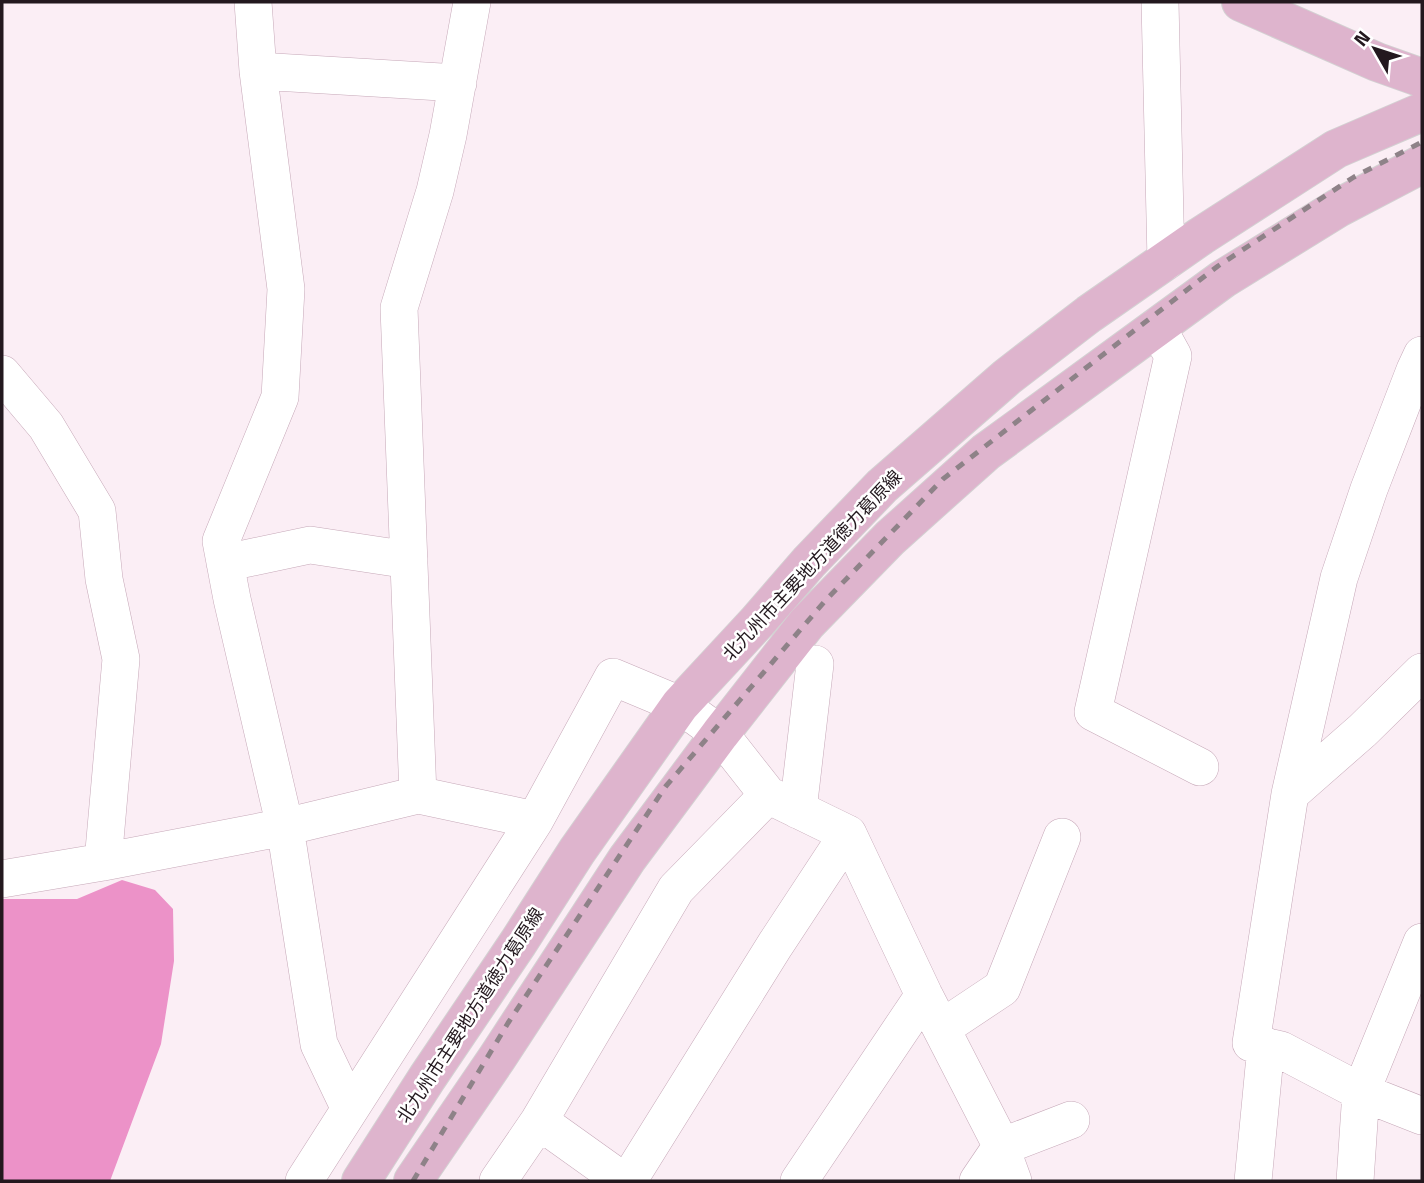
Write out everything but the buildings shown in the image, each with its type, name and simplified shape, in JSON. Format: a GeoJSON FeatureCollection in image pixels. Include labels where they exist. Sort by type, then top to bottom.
{"type":"FeatureCollection","features":[{"type":"Feature","properties":{"kind":"main road"},"geometry":{"type":"LineString","coordinates":[[1241,2],[1377,62],[1422,78]]}},
{"type":"Feature","properties":{"kind":"main road","name":"北九州市主要地方道徳力葛原線"},"geometry":{"type":"LineString","coordinates":[[361,1181],[577,851],[680,705],[808,562],[882,486],[1007,377],[1089,314],[1212,228],[1336,149],[1422,111]]}},
{"type":"Feature","properties":{"kind":"main road","name":"北九州市主要地方道徳力葛原線"},"geometry":{"type":"LineString","coordinates":[[413,1181],[627,859],[807,623],[890,538],[986,452],[1223,279],[1338,208],[1422,164]]}},
{"type":"Feature","properties":{"kind":"street"},"geometry":{"type":"LineString","coordinates":[[253,2],[258,71],[286,289],[279,397],[221,541],[285,827],[319,1044],[350,1108]]}},
{"type":"Feature","properties":{"kind":"street"},"geometry":{"type":"LineString","coordinates":[[418,795],[399,308],[435,191],[472,2]]}},
{"type":"Feature","properties":{"kind":"street"},"geometry":{"type":"LineString","coordinates":[[1160,2],[1166,261]]}},
{"type":"Feature","properties":{"kind":"street"},"geometry":{"type":"LineString","coordinates":[[258,71],[458,83]]}},
{"type":"Feature","properties":{"kind":"street"},"geometry":{"type":"LineString","coordinates":[[1157,327],[1173,356],[1093,712],[1200,767]]}},
{"type":"Feature","properties":{"kind":"street"},"geometry":{"type":"LineString","coordinates":[[1422,355],[1369,489],[1339,578],[1290,794],[1251,1043],[1281,1050],[1361,1092],[1422,1116]]}},
{"type":"Feature","properties":{"kind":"street"},"geometry":{"type":"LineString","coordinates":[[2,374],[46,426],[97,511],[104,579],[121,659],[103,862]]}},
{"type":"Feature","properties":{"kind":"street"},"geometry":{"type":"LineString","coordinates":[[225,563],[310,545],[409,560]]}},
{"type":"Feature","properties":{"kind":"street"},"geometry":{"type":"LineString","coordinates":[[498,1181],[539,1121],[676,889],[783,802],[816,664]]}},
{"type":"Feature","properties":{"kind":"street"},"geometry":{"type":"LineString","coordinates":[[1290,794],[1363,730],[1422,672]]}},
{"type":"Feature","properties":{"kind":"street"},"geometry":{"type":"LineString","coordinates":[[304,1181],[536,820],[613,677],[680,705],[720,734],[783,802],[848,834],[924,995],[1001,1147],[1013,1181]]}},
{"type":"Feature","properties":{"kind":"street"},"geometry":{"type":"LineString","coordinates":[[2,879],[285,827],[418,795],[536,820]]}},
{"type":"Feature","properties":{"kind":"street"},"geometry":{"type":"LineString","coordinates":[[628,1181],[775,945],[848,834]]}},
{"type":"Feature","properties":{"kind":"street"},"geometry":{"type":"LineString","coordinates":[[942,1028],[1002,988],[1062,837]]}},
{"type":"Feature","properties":{"kind":"street"},"geometry":{"type":"LineString","coordinates":[[1355,1181],[1361,1092],[1422,942]]}},
{"type":"Feature","properties":{"kind":"street"},"geometry":{"type":"LineString","coordinates":[[799,1181],[924,995]]}},
{"type":"Feature","properties":{"kind":"street"},"geometry":{"type":"LineString","coordinates":[[1253,1181],[1266,1046]]}},
{"type":"Feature","properties":{"kind":"street"},"geometry":{"type":"LineString","coordinates":[[978,1181],[1001,1147],[1071,1120]]}},
{"type":"Feature","properties":{"kind":"street"},"geometry":{"type":"LineString","coordinates":[[539,1121],[623,1181]]}},
{"type":"Feature","properties":{"kind":"shaded area"},"geometry":{"type":"Polygon","coordinates":[[[122,880],[155,890],[173,909],[174,961],[161,1044],[110,1181],[2,1181],[2,899],[77,899],[122,880]]]}},
{"type":"Feature","properties":{"kind":"railway"},"geometry":{"type":"LineString","coordinates":[[413,1181],[508,1023],[666,786],[825,601],[943,479],[1218,266],[1354,177],[1422,142]]}}]}
